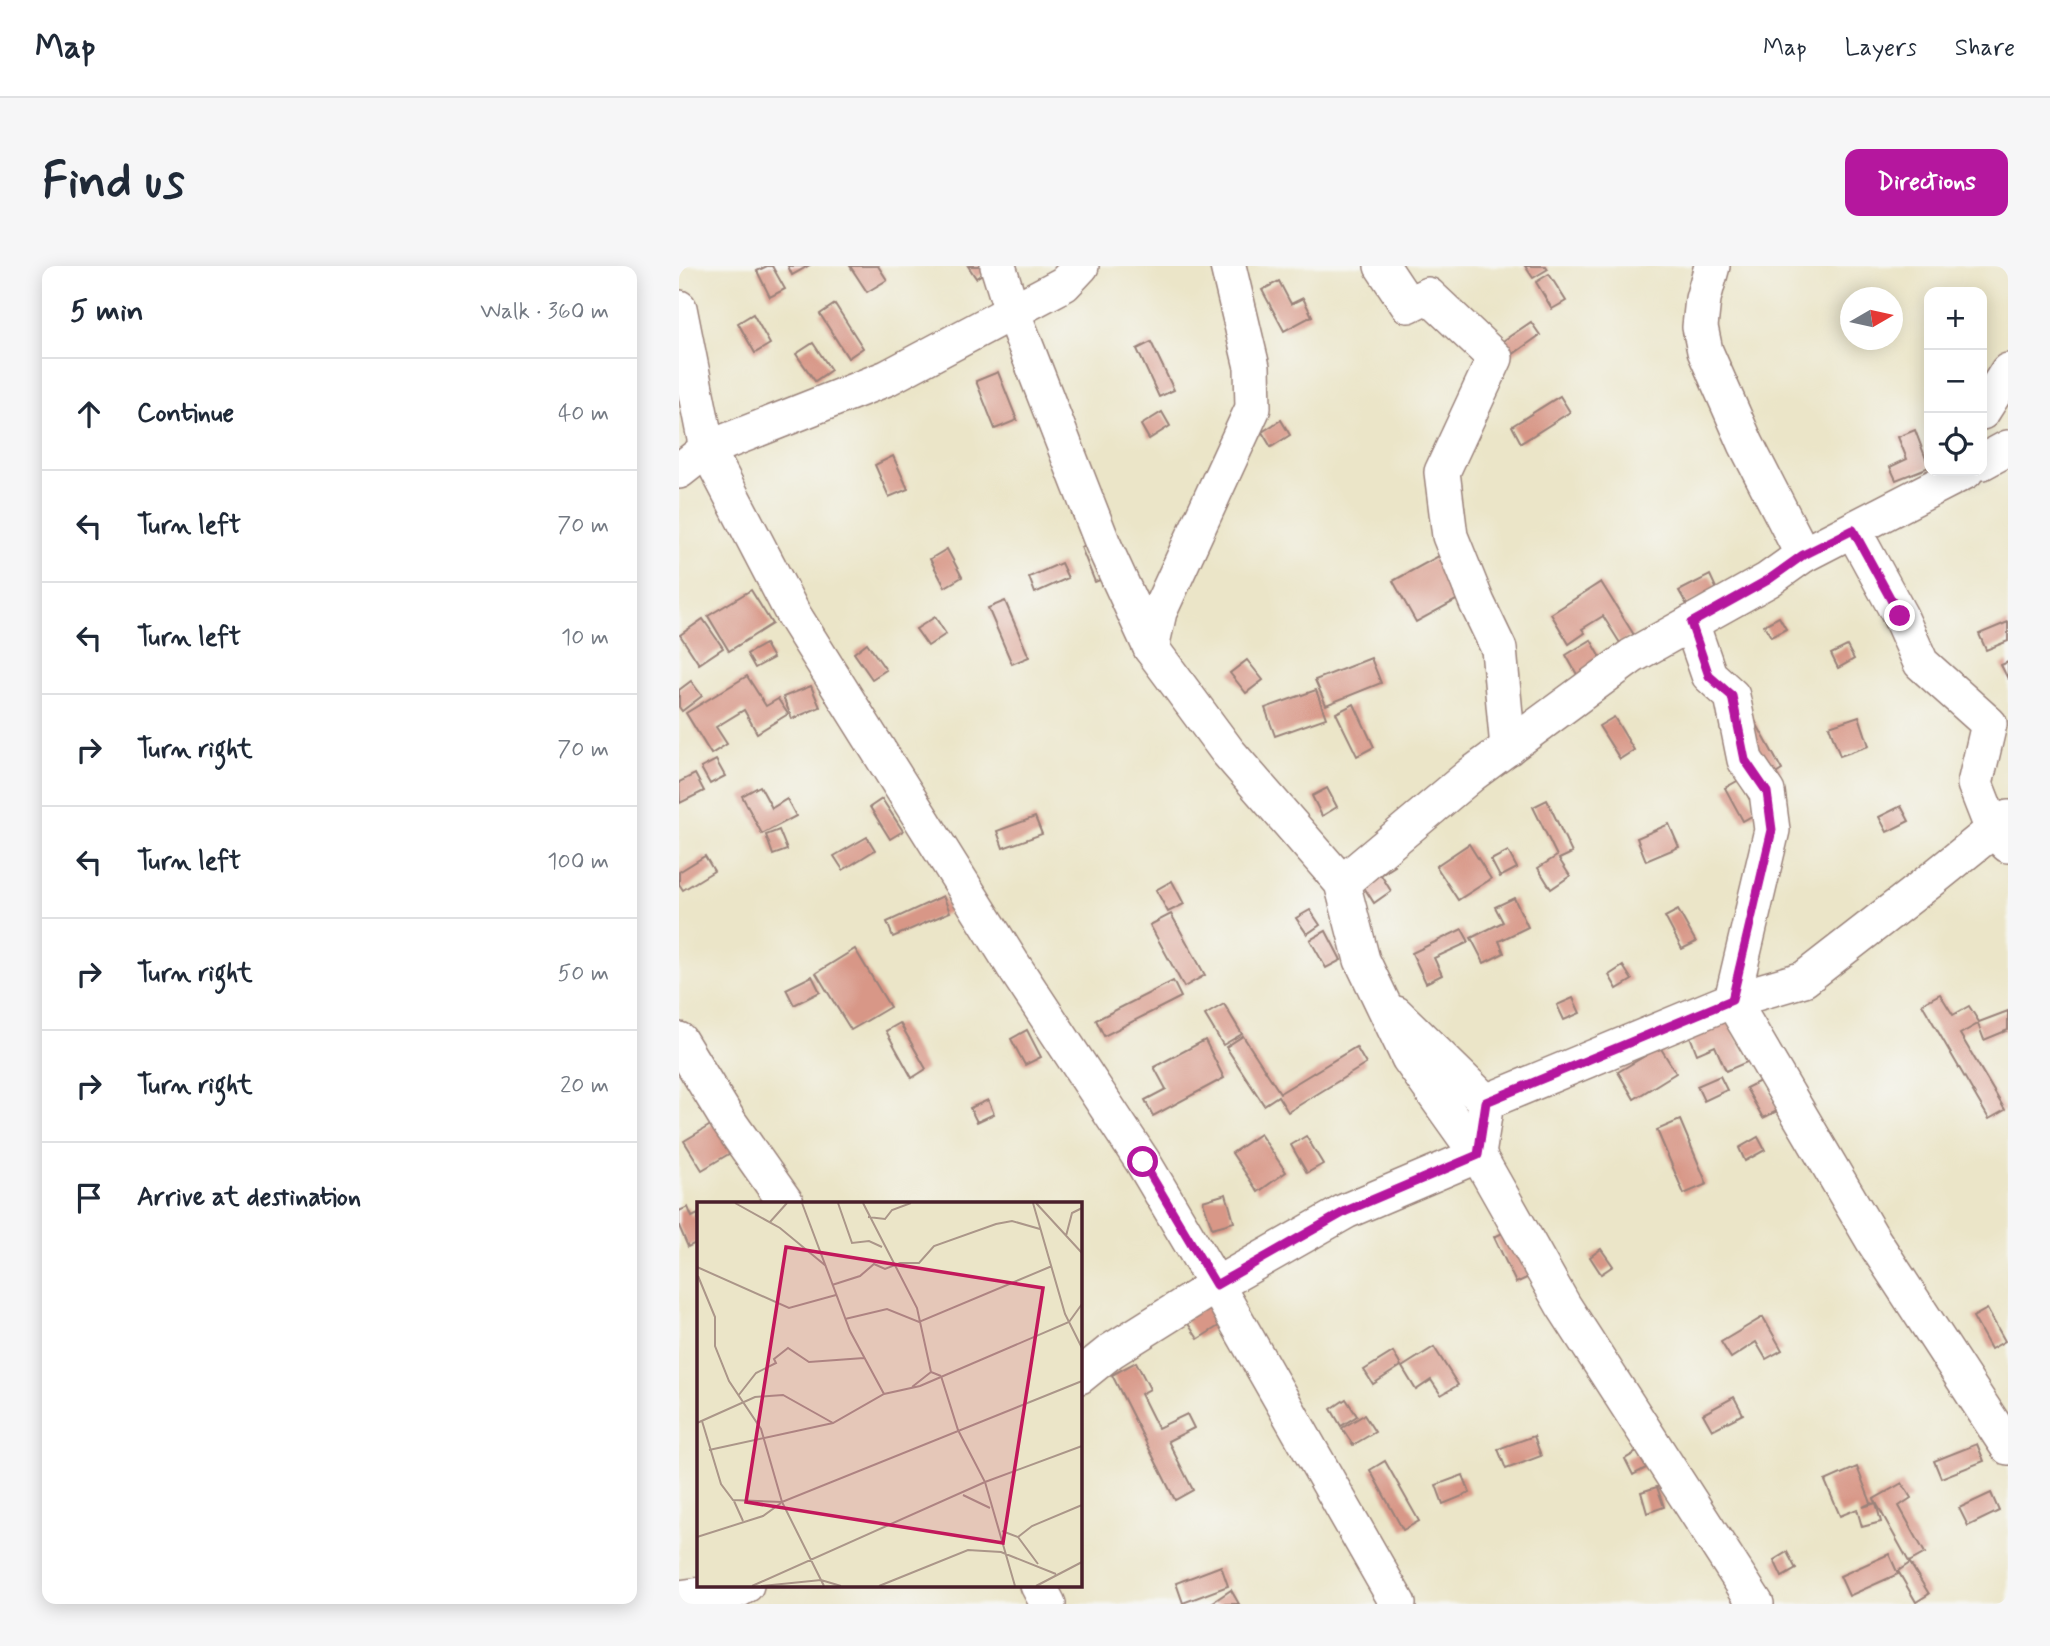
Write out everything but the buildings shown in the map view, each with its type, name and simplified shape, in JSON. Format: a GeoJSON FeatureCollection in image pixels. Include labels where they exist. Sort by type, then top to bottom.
{"type":"FeatureCollection","features":[{"type":"Feature","properties":{"kind":"street"},"geometry":{"type":"LineString","coordinates":[[998,266],[1012,311],[1103,544],[1151,648],[1228,752],[1342,883],[1362,960],[1409,1058],[1478,1155],[1563,1306],[1756,1604]]}},
{"type":"Feature","properties":{"kind":"street"},"geometry":{"type":"LineString","coordinates":[[679,471],[707,449],[887,378],[1064,284],[1080,266]]}},
{"type":"Feature","properties":{"kind":"street"},"geometry":{"type":"LineString","coordinates":[[1151,648],[1164,600],[1253,408],[1252,367],[1228,266]]}},
{"type":"Feature","properties":{"kind":"street"},"geometry":{"type":"LineString","coordinates":[[1382,266],[1408,305],[1428,295],[1495,358],[1442,472],[1450,536],[1499,649],[1508,748]]}},
{"type":"Feature","properties":{"kind":"street"},"geometry":{"type":"LineString","coordinates":[[1712,266],[1703,299],[1700,327],[1705,351],[1746,444],[1803,555]]}},
{"type":"Feature","properties":{"kind":"street"},"geometry":{"type":"LineString","coordinates":[[679,308],[707,449],[793,614],[1013,965],[1143,1162],[1398,1604]]}},
{"type":"Feature","properties":{"kind":"street"},"geometry":{"type":"LineString","coordinates":[[1987,404],[2008,371]]}},
{"type":"Feature","properties":{"kind":"street"},"geometry":{"type":"LineString","coordinates":[[679,422],[707,449]]}},
{"type":"Feature","properties":{"kind":"street"},"geometry":{"type":"LineString","coordinates":[[1987,459],[2008,448]]}},
{"type":"Feature","properties":{"kind":"street"},"geometry":{"type":"LineString","coordinates":[[1342,883],[1472,774],[1632,656],[1768,580],[1803,555],[1951,476]]}},
{"type":"Feature","properties":{"kind":"street"},"geometry":{"type":"LineString","coordinates":[[1486,1102],[1732,1000],[1804,979],[2003,831],[1975,784],[1989,724],[1921,663],[1900,616],[1853,530]]}},
{"type":"Feature","properties":{"kind":"street"},"geometry":{"type":"LineString","coordinates":[[1691,623],[1709,676],[1732,696],[1745,760],[1767,792],[1772,830],[1732,1000],[1873,1240],[2008,1447]]}},
{"type":"Feature","properties":{"kind":"street"},"geometry":{"type":"LineString","coordinates":[[1380,998],[1486,1102]]}},
{"type":"Feature","properties":{"kind":"street"},"geometry":{"type":"LineString","coordinates":[[679,1040],[729,1122],[785,1202]]}},
{"type":"Feature","properties":{"kind":"street"},"geometry":{"type":"LineString","coordinates":[[1478,1155],[1486,1102]]}},
{"type":"Feature","properties":{"kind":"street"},"geometry":{"type":"LineString","coordinates":[[1081,1375],[1111,1351],[1216,1285],[1346,1211],[1478,1155]]}},
{"type":"Feature","properties":{"kind":"street"},"geometry":{"type":"LineString","coordinates":[[1039,1586],[1048,1604]]}},
{"type":"Feature","properties":{"kind":"street"},"geometry":{"type":"LineString","coordinates":[[679,1598],[740,1593]]}},
{"type":"Feature","properties":{"kind":"route"},"geometry":{"type":"LineString","coordinates":[[1143,1162],[1216,1285],[1346,1211],[1478,1155],[1486,1102],[1732,1000],[1772,830],[1767,792],[1745,760],[1732,696],[1709,676],[1691,623],[1768,580],[1803,555],[1853,530],[1900,616]]}}]}
